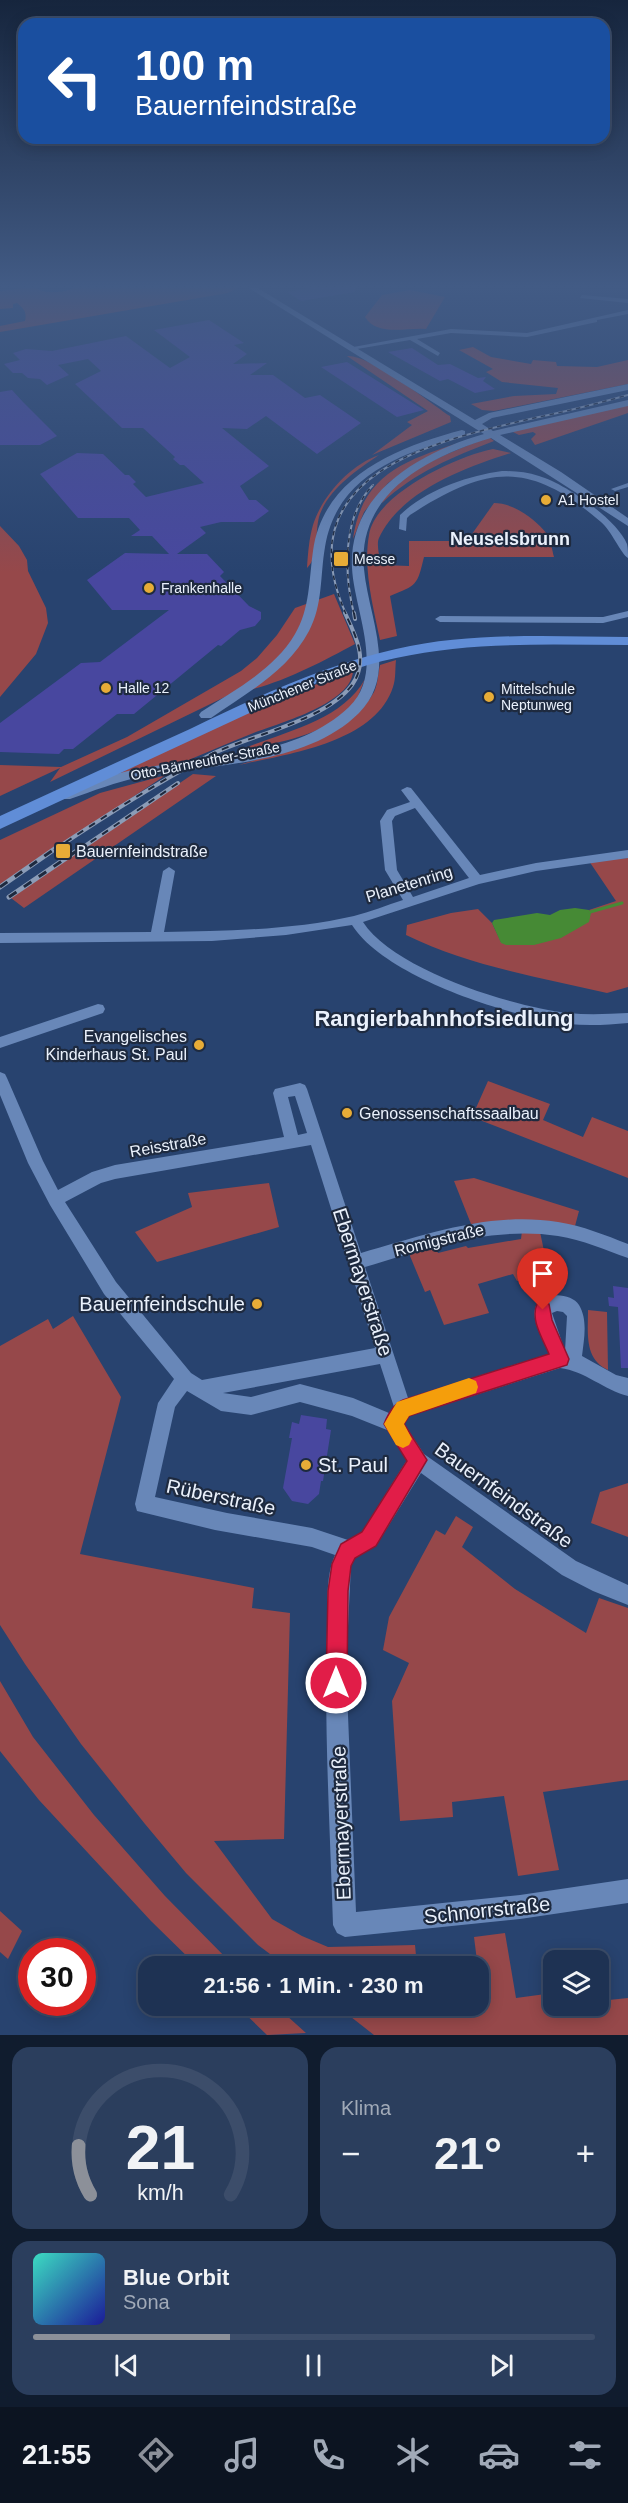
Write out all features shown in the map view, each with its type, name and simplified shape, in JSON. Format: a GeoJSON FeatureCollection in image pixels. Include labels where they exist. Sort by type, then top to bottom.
{"type":"FeatureCollection","features":[{"type":"Feature","properties":{"kind":"main road"},"geometry":{"type":"LineString","coordinates":[[407,382],[538,452],[628,513]]}},
{"type":"Feature","properties":{"kind":"main road"},"geometry":{"type":"LineString","coordinates":[[414,382],[489,426],[521,452],[628,523]]}},
{"type":"Feature","properties":{"kind":"main road","name":"Otto-Bärnreuther-Straße"},"geometry":{"type":"LineString","coordinates":[[206,715],[271,670],[296,643],[312,610],[321,536],[326,517],[358,472],[399,447],[436,432],[454,419],[422,396],[418,389]]}},
{"type":"Feature","properties":{"kind":"main road","name":"Otto-Bärnreuther-Straße"},"geometry":{"type":"LineString","coordinates":[[362,529],[393,495],[413,480],[452,459],[489,426],[511,411],[628,389]]}},
{"type":"Feature","properties":{"kind":"main road","name":"Otto-Bärnreuther-Straße"},"geometry":{"type":"LineString","coordinates":[[351,484],[380,464],[429,442],[628,389]]}},
{"type":"Feature","properties":{"kind":"main road","name":"Otto-Bärnreuther-Straße"},"geometry":{"type":"LineString","coordinates":[[436,432],[489,426],[530,438],[628,405]]}},
{"type":"Feature","properties":{"kind":"main road","name":"Otto-Bärnreuther-Straße"},"geometry":{"type":"LineString","coordinates":[[43,803],[138,773],[268,751],[303,741],[338,723],[358,705],[370,686],[374,670],[373,648],[358,566],[358,547],[370,510],[389,487],[408,471],[438,454],[490,435],[628,405]]}},
{"type":"Feature","properties":{"kind":"main road"},"geometry":{"type":"LineString","coordinates":[[530,438],[538,452]]}},
{"type":"Feature","properties":{"kind":"main road"},"geometry":{"type":"LineString","coordinates":[[493,448],[521,452]]}},
{"type":"Feature","properties":{"kind":"main road","name":"Münchener Straße"},"geometry":{"type":"LineString","coordinates":[[0,810],[279,681],[334,665],[399,648],[482,634],[628,633]]}},
{"type":"Feature","properties":{"kind":"main road","name":"Münchener Straße"},"geometry":{"type":"LineString","coordinates":[[399,648],[485,642],[628,641]]}},
{"type":"Feature","properties":{"kind":"main road","name":"Münchener Straße"},"geometry":{"type":"LineString","coordinates":[[0,823],[282,692],[334,665]]}},
{"type":"Feature","properties":{"kind":"street"},"geometry":{"type":"LineString","coordinates":[[403,529],[403,517],[407,513],[453,487],[491,474],[517,474],[547,481],[613,526],[626,545],[628,555]]}},
{"type":"Feature","properties":{"kind":"street"},"geometry":{"type":"LineString","coordinates":[[615,489],[628,485]]}},
{"type":"Feature","properties":{"kind":"street"},"geometry":{"type":"LineString","coordinates":[[440,619],[603,620],[628,614]]}},
{"type":"Feature","properties":{"kind":"street"},"geometry":{"type":"LineString","coordinates":[[408,790],[416,804],[477,880]]}},
{"type":"Feature","properties":{"kind":"street"},"geometry":{"type":"LineString","coordinates":[[409,900],[391,870],[386,821],[391,813],[416,804]]}},
{"type":"Feature","properties":{"kind":"street","name":"Planetenring"},"geometry":{"type":"LineString","coordinates":[[628,854],[572,860],[477,880],[409,900],[355,920],[368,938],[393,957],[494,1001],[558,1017],[593,1021],[628,1018]]}},
{"type":"Feature","properties":{"kind":"street"},"geometry":{"type":"LineString","coordinates":[[157,936],[169,871]]}},
{"type":"Feature","properties":{"kind":"street"},"geometry":{"type":"LineString","coordinates":[[0,938],[255,934],[355,920]]}},
{"type":"Feature","properties":{"kind":"street"},"geometry":{"type":"LineString","coordinates":[[0,1043],[98,1009]]}},
{"type":"Feature","properties":{"kind":"street"},"geometry":{"type":"LineString","coordinates":[[0,1078],[36,1163],[55,1200],[110,1288],[191,1384],[221,1402],[251,1406],[300,1393],[353,1407],[393,1424],[403,1409],[567,1359],[585,1365],[599,1377],[614,1385],[628,1387]]}},
{"type":"Feature","properties":{"kind":"street","name":"Ebermayerstraße"},"geometry":{"type":"LineString","coordinates":[[293,1142],[280,1093],[300,1089],[403,1409]]}},
{"type":"Feature","properties":{"kind":"street","name":"Reisstraße"},"geometry":{"type":"LineString","coordinates":[[55,1200],[98,1177],[115,1172],[315,1138]]}},
{"type":"Feature","properties":{"kind":"street","name":"Romigstraße"},"geometry":{"type":"LineString","coordinates":[[356,1262],[471,1230],[497,1226],[546,1226],[578,1232],[628,1251]]}},
{"type":"Feature","properties":{"kind":"street"},"geometry":{"type":"LineString","coordinates":[[191,1384],[386,1354]]}},
{"type":"Feature","properties":{"kind":"street","name":"Rüberstraße"},"geometry":{"type":"LineString","coordinates":[[191,1384],[166,1403],[144,1504],[220,1522],[320,1540],[341,1546],[348,1551]]}},
{"type":"Feature","properties":{"kind":"street","name":"Bauernfeindstraße"},"geometry":{"type":"LineString","coordinates":[[393,1424],[418,1460],[569,1568],[628,1595]]}},
{"type":"Feature","properties":{"kind":"street"},"geometry":{"type":"LineString","coordinates":[[348,1551],[369,1539],[418,1460]]}},
{"type":"Feature","properties":{"kind":"street","name":"Ebermayerstraße"},"geometry":{"type":"LineString","coordinates":[[345,1925],[336,1666],[338,1591],[341,1564],[348,1551]]}},
{"type":"Feature","properties":{"kind":"street","name":"Schnorrstraße"},"geometry":{"type":"LineString","coordinates":[[345,1925],[520,1907],[628,1891]]}},
{"type":"Feature","properties":{"kind":"shaded area"},"geometry":{"type":"Polygon","coordinates":[[[385,382],[402,382],[450,416],[451,422],[372,455],[412,425],[407,422],[428,411],[385,382]]]}},
{"type":"Feature","properties":{"kind":"shaded area"},"geometry":{"type":"Polygon","coordinates":[[[502,382],[628,382],[628,384],[494,411],[482,410],[471,404],[514,396],[556,394],[558,388],[502,382]]]}},
{"type":"Feature","properties":{"kind":"shaded area"},"geometry":{"type":"Polygon","coordinates":[[[628,405],[628,413],[535,445],[531,439],[536,434],[533,432],[519,435],[511,431],[628,405]]]}},
{"type":"Feature","properties":{"kind":"shaded area"},"geometry":{"type":"Polygon","coordinates":[[[489,437],[494,441],[449,459],[421,474],[382,503],[388,492],[413,472],[489,437]]]}},
{"type":"Feature","properties":{"kind":"shaded area"},"geometry":{"type":"Polygon","coordinates":[[[464,441],[423,459],[388,483],[364,512],[353,539],[358,517],[366,499],[377,484],[406,463],[464,441]]]}},
{"type":"Feature","properties":{"kind":"shaded area"},"geometry":{"type":"Polygon","coordinates":[[[493,449],[511,453],[454,474],[418,494],[402,507],[389,521],[379,538],[381,565],[409,566],[409,541],[467,541],[494,503],[516,509],[542,528],[548,536],[554,557],[424,557],[415,583],[390,596],[397,636],[380,640],[367,561],[369,535],[375,520],[386,505],[420,479],[459,460],[493,449]]]}},
{"type":"Feature","properties":{"kind":"shaded area"},"geometry":{"type":"Polygon","coordinates":[[[379,455],[345,480],[330,496],[318,520],[314,557],[307,568],[312,530],[323,503],[348,474],[379,455]]]}},
{"type":"Feature","properties":{"kind":"shaded area"},"geometry":{"type":"Polygon","coordinates":[[[0,526],[19,546],[27,560],[28,571],[46,608],[48,623],[36,654],[0,697],[0,526]]]}},
{"type":"Feature","properties":{"kind":"shaded area"},"geometry":{"type":"Polygon","coordinates":[[[334,594],[355,644],[312,667],[280,680],[233,693],[50,782],[60,768],[0,796],[0,765],[61,767],[127,737],[241,671],[257,658],[277,635],[295,608],[334,594]]]}},
{"type":"Feature","properties":{"kind":"shaded area"},"geometry":{"type":"Polygon","coordinates":[[[396,660],[393,687],[383,706],[368,721],[327,743],[239,765],[296,748],[332,732],[362,708],[374,692],[380,665],[396,660]]]}},
{"type":"Feature","properties":{"kind":"shaded area"},"geometry":{"type":"Polygon","coordinates":[[[353,671],[349,683],[340,693],[311,711],[236,740],[190,761],[108,779],[290,694],[353,671]]]}},
{"type":"Feature","properties":{"kind":"shaded area"},"geometry":{"type":"Polygon","coordinates":[[[365,679],[350,709],[326,726],[298,737],[240,750],[326,716],[354,694],[365,679]]]}},
{"type":"Feature","properties":{"kind":"shaded area"},"geometry":{"type":"Polygon","coordinates":[[[193,774],[216,776],[24,908],[11,898],[193,774]]]}},
{"type":"Feature","properties":{"kind":"shaded area"},"geometry":{"type":"Polygon","coordinates":[[[166,775],[0,885],[0,840],[100,793],[166,775]]]}},
{"type":"Feature","properties":{"kind":"shaded area"},"geometry":{"type":"Polygon","coordinates":[[[628,858],[628,987],[607,993],[530,976],[454,955],[406,935],[407,925],[451,913],[478,909],[492,923],[501,942],[591,913],[589,910],[616,901],[589,861],[628,858]]]}},
{"type":"Feature","properties":{"kind":"shaded area"},"geometry":{"type":"Polygon","coordinates":[[[575,908],[589,910],[591,913],[589,922],[561,938],[534,945],[501,943],[492,923],[494,920],[537,913],[550,915],[560,910],[575,908]]]}},
{"type":"Feature","properties":{"kind":"shaded area"},"geometry":{"type":"Polygon","coordinates":[[[488,1081],[550,1104],[543,1120],[583,1137],[592,1117],[628,1131],[628,1178],[472,1117],[488,1081]]]}},
{"type":"Feature","properties":{"kind":"shaded area"},"geometry":{"type":"Polygon","coordinates":[[[474,1178],[579,1211],[575,1226],[523,1220],[471,1224],[454,1181],[474,1178]]]}},
{"type":"Feature","properties":{"kind":"shaded area"},"geometry":{"type":"Polygon","coordinates":[[[269,1183],[279,1227],[157,1262],[135,1232],[192,1207],[188,1193],[269,1183]]]}},
{"type":"Feature","properties":{"kind":"shaded area"},"geometry":{"type":"Polygon","coordinates":[[[522,1231],[540,1232],[549,1274],[517,1281],[513,1274],[478,1284],[489,1313],[444,1325],[430,1290],[425,1292],[410,1256],[412,1250],[434,1245],[438,1253],[466,1246],[468,1248],[521,1239],[522,1231]]]}},
{"type":"Feature","properties":{"kind":"shaded area"},"geometry":{"type":"Polygon","coordinates":[[[588,1310],[607,1312],[608,1370],[600,1365],[591,1352],[588,1336],[588,1310]]]}},
{"type":"Feature","properties":{"kind":"shaded area"},"geometry":{"type":"Polygon","coordinates":[[[73,1316],[121,1397],[80,1554],[254,1588],[252,1608],[290,1613],[284,1839],[214,1841],[272,1919],[328,1947],[415,1945],[416,1956],[273,1956],[258,1945],[186,1873],[145,1824],[81,1744],[0,1625],[0,1346],[48,1319],[53,1329],[73,1316]]]}},
{"type":"Feature","properties":{"kind":"shaded area"},"geometry":{"type":"Polygon","coordinates":[[[628,1483],[628,1537],[591,1523],[600,1492],[628,1483]]]}},
{"type":"Feature","properties":{"kind":"shaded area"},"geometry":{"type":"Polygon","coordinates":[[[456,1516],[473,1527],[462,1547],[515,1589],[586,1633],[599,1598],[628,1608],[628,1780],[543,1792],[559,1870],[518,1876],[504,1796],[452,1802],[453,1817],[400,1821],[392,1701],[409,1663],[383,1650],[389,1617],[436,1530],[445,1535],[456,1516]]]}},
{"type":"Feature","properties":{"kind":"shaded area"},"geometry":{"type":"Polygon","coordinates":[[[0,1681],[33,1737],[94,1815],[165,1896],[224,1956],[187,1956],[151,1921],[39,1800],[0,1751],[0,1681]]]}},
{"type":"Feature","properties":{"kind":"shaded area"},"geometry":{"type":"Polygon","coordinates":[[[0,1911],[22,1931],[8,1959],[0,1952],[0,1911]]]}},
{"type":"Feature","properties":{"kind":"shaded area"},"geometry":{"type":"Polygon","coordinates":[[[505,1933],[516,1998],[543,1994],[543,2016],[609,2016],[609,2000],[628,1998],[628,2035],[374,2035],[350,2016],[489,2016],[489,1956],[476,1956],[474,1937],[505,1933]]]}},
{"type":"Feature","properties":{"kind":"shaded area"},"geometry":{"type":"Polygon","coordinates":[[[247,2016],[287,2016],[306,2033],[267,2035],[247,2016]]]}},
{"type":"Feature","properties":{"kind":"building"},"geometry":{"type":"Polygon","coordinates":[[[79,382],[283,382],[305,398],[320,395],[361,423],[317,454],[266,416],[247,429],[222,428],[269,466],[240,486],[249,500],[256,500],[269,511],[254,522],[221,522],[200,527],[206,533],[177,554],[207,554],[224,572],[220,576],[249,606],[261,612],[261,619],[255,626],[240,630],[221,646],[218,645],[134,714],[117,714],[73,749],[64,749],[59,754],[0,752],[0,723],[81,663],[100,662],[169,610],[112,610],[87,580],[125,553],[169,554],[152,536],[131,536],[140,530],[129,518],[78,518],[40,474],[77,453],[103,454],[136,482],[133,484],[146,497],[204,483],[184,465],[180,465],[173,459],[175,457],[143,428],[122,428],[75,384],[79,382]]]}},
{"type":"Feature","properties":{"kind":"building"},"geometry":{"type":"Polygon","coordinates":[[[344,382],[379,382],[424,410],[397,417],[344,382]]]}},
{"type":"Feature","properties":{"kind":"building"},"geometry":{"type":"Polygon","coordinates":[[[454,382],[484,382],[495,389],[475,393],[454,382]]]}},
{"type":"Feature","properties":{"kind":"building"},"geometry":{"type":"Polygon","coordinates":[[[12,390],[57,436],[40,445],[0,445],[0,392],[12,390]]]}},
{"type":"Feature","properties":{"kind":"building"},"geometry":{"type":"Polygon","coordinates":[[[613,1286],[628,1288],[628,1368],[621,1368],[618,1307],[609,1306],[608,1297],[614,1298],[613,1286]]]}},
{"type":"Feature","properties":{"kind":"building","name":"St. Paul"},"geometry":{"type":"Polygon","coordinates":[[[301,1415],[327,1419],[326,1429],[331,1430],[319,1494],[308,1504],[292,1501],[283,1488],[292,1438],[289,1438],[292,1422],[299,1424],[301,1415]]]}},
{"type":"Feature","properties":{"kind":"waterway"},"geometry":{"type":"LineString","coordinates":[[590,912],[622,903]]}},
{"type":"Feature","properties":{"kind":"railway"},"geometry":{"type":"LineString","coordinates":[[346,614],[332,566],[335,527],[352,496],[381,471],[416,452],[457,438],[628,395]]}},
{"type":"Feature","properties":{"kind":"railway"},"geometry":{"type":"LineString","coordinates":[[354,614],[348,581],[348,546],[356,513],[363,498],[373,485]]}},
{"type":"Feature","properties":{"kind":"railway"},"geometry":{"type":"LineString","coordinates":[[54,850],[131,800],[210,755],[306,718],[340,698],[352,685],[360,667],[357,640],[345,613]]}},
{"type":"Feature","properties":{"kind":"railway"},"geometry":{"type":"LineString","coordinates":[[354,613],[355,619]]}},
{"type":"Feature","properties":{"kind":"railway"},"geometry":{"type":"LineString","coordinates":[[79,850],[178,783]]}},
{"type":"Feature","properties":{"kind":"railway"},"geometry":{"type":"LineString","coordinates":[[0,887],[56,848]]}},
{"type":"Feature","properties":{"kind":"railway"},"geometry":{"type":"LineString","coordinates":[[9,897],[81,848]]}},
{"type":"Feature","properties":{"kind":"slow traffic"},"geometry":{"type":"LineString","coordinates":[[403,1439],[393,1424],[403,1409],[469,1387]]}},
{"type":"Feature","properties":{"kind":"place","name":"A1 Hostel"},"geometry":{"type":"Point","coordinates":[546,500]}},
{"type":"Feature","properties":{"kind":"place","name":"Messe"},"geometry":{"type":"Point","coordinates":[341,559]}},
{"type":"Feature","properties":{"kind":"place","name":"Frankenhalle"},"geometry":{"type":"Point","coordinates":[149,588]}},
{"type":"Feature","properties":{"kind":"place","name":"Halle 12"},"geometry":{"type":"Point","coordinates":[106,688]}},
{"type":"Feature","properties":{"kind":"place","name":"Mittelschule Neptunweg"},"geometry":{"type":"Point","coordinates":[489,697]}},
{"type":"Feature","properties":{"kind":"place","name":"Bauernfeindstraße"},"geometry":{"type":"Point","coordinates":[63,851]}},
{"type":"Feature","properties":{"kind":"place","name":"Evangelisches Kinderhaus St. Paul"},"geometry":{"type":"Point","coordinates":[199,1045]}},
{"type":"Feature","properties":{"kind":"place","name":"Genossenschaftssaalbau"},"geometry":{"type":"Point","coordinates":[347,1113]}},
{"type":"Feature","properties":{"kind":"place","name":"Bauernfeindschule"},"geometry":{"type":"Point","coordinates":[257,1304]}},
{"type":"Feature","properties":{"kind":"place","name":"St. Paul"},"geometry":{"type":"Point","coordinates":[306,1465]}},
{"type":"Feature","properties":{"kind":"district","name":"Neuselsbrunn"},"geometry":{"type":"Point","coordinates":[510,539]}},
{"type":"Feature","properties":{"kind":"district","name":"Rangierbahnhofsiedlung"},"geometry":{"type":"Point","coordinates":[444,1018]}},
{"type":"Feature","properties":{"kind":"route"},"geometry":{"type":"LineString","coordinates":[[336,1683],[338,1591],[341,1564],[348,1551],[369,1539],[418,1460],[393,1424],[403,1409],[560,1359],[544,1320],[543,1310]]}}]}
